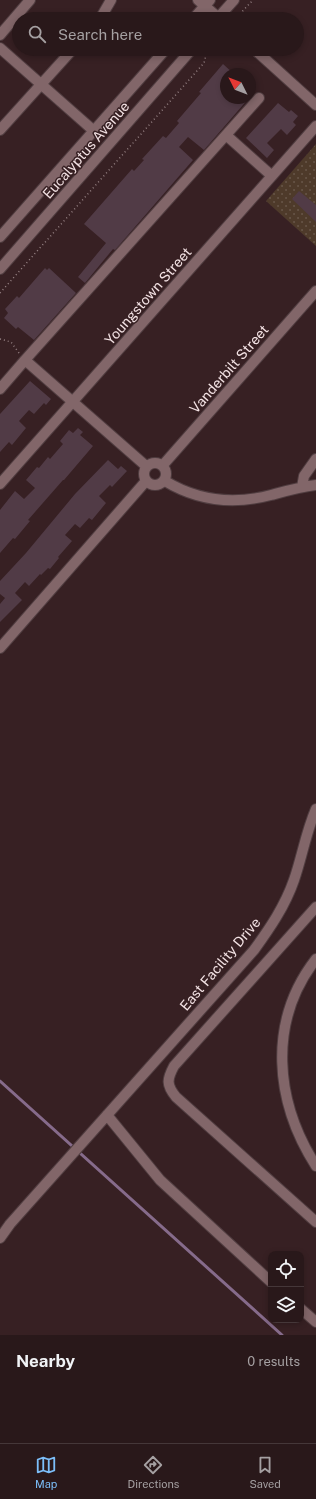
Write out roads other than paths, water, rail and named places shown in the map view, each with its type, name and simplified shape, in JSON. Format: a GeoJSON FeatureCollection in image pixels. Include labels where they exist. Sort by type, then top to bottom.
{"type":"FeatureCollection","features":[{"type":"Feature","properties":{"kind":"street"},"geometry":{"type":"LineString","coordinates":[[19,12],[30,0]]}},
{"type":"Feature","properties":{"kind":"street"},"geometry":{"type":"LineString","coordinates":[[104,12],[111,0]]}},
{"type":"Feature","properties":{"kind":"street"},"geometry":{"type":"LineString","coordinates":[[224,12],[234,0]]}},
{"type":"Feature","properties":{"kind":"street"},"geometry":{"type":"LineString","coordinates":[[198,12],[204,2],[212,12]]}},
{"type":"Feature","properties":{"kind":"street"},"geometry":{"type":"LineString","coordinates":[[0,34],[12,20]]}},
{"type":"Feature","properties":{"kind":"street"},"geometry":{"type":"LineString","coordinates":[[0,48],[94,131]]}},
{"type":"Feature","properties":{"kind":"street"},"geometry":{"type":"LineString","coordinates":[[0,130],[67,56]]}},
{"type":"Feature","properties":{"kind":"street","name":"Eucalyptus Avenue"},"geometry":{"type":"LineString","coordinates":[[0,237],[160,56]]}},
{"type":"Feature","properties":{"kind":"street","name":"Eucalyptus Avenue"},"geometry":{"type":"LineString","coordinates":[[0,269],[186,56]]}},
{"type":"Feature","properties":{"kind":"street"},"geometry":{"type":"LineString","coordinates":[[262,56],[316,105]]}},
{"type":"Feature","properties":{"kind":"street"},"geometry":{"type":"LineString","coordinates":[[0,389],[259,98]]}},
{"type":"Feature","properties":{"kind":"street","name":"Youngstown Street"},"geometry":{"type":"LineString","coordinates":[[0,484],[316,126]]}},
{"type":"Feature","properties":{"kind":"street"},"geometry":{"type":"LineString","coordinates":[[226,135],[272,176]]}},
{"type":"Feature","properties":{"kind":"street","name":"Vanderbilt Street"},"geometry":{"type":"LineString","coordinates":[[163,465],[316,291]]}},
{"type":"Feature","properties":{"kind":"street"},"geometry":{"type":"LineString","coordinates":[[25,360],[146,466]]}},
{"type":"Feature","properties":{"kind":"street"},"geometry":{"type":"LineString","coordinates":[[302,487],[304,476],[316,459]]}},
{"type":"Feature","properties":{"kind":"street"},"geometry":{"type":"LineString","coordinates":[[153,462],[163,465],[167,472],[165,481],[155,485],[146,481],[144,475],[146,466],[153,462]]}},
{"type":"Feature","properties":{"kind":"street"},"geometry":{"type":"LineString","coordinates":[[0,648],[146,481]]}},
{"type":"Feature","properties":{"kind":"street"},"geometry":{"type":"LineString","coordinates":[[165,481],[196,496],[224,501],[253,500],[302,487],[316,485]]}},
{"type":"Feature","properties":{"kind":"street","name":"East Facility Drive"},"geometry":{"type":"LineString","coordinates":[[0,1238],[16,1218],[254,950],[282,908],[294,881],[316,810]]}},
{"type":"Feature","properties":{"kind":"street"},"geometry":{"type":"LineString","coordinates":[[316,907],[174,1066],[169,1075],[168,1083],[176,1097],[316,1222]]}},
{"type":"Feature","properties":{"kind":"street"},"geometry":{"type":"LineString","coordinates":[[316,959],[304,978],[290,1008],[285,1026],[282,1046],[282,1061],[287,1098],[294,1120],[304,1145],[316,1166]]}},
{"type":"Feature","properties":{"kind":"street"},"geometry":{"type":"LineString","coordinates":[[108,1115],[160,1180],[268,1279]]}},
{"type":"Feature","properties":{"kind":"street"},"geometry":{"type":"LineString","coordinates":[[304,1312],[316,1322]]}},
{"type":"Feature","properties":{"kind":"waterway"},"geometry":{"type":"LineString","coordinates":[[0,1081],[282,1335]]}}]}
